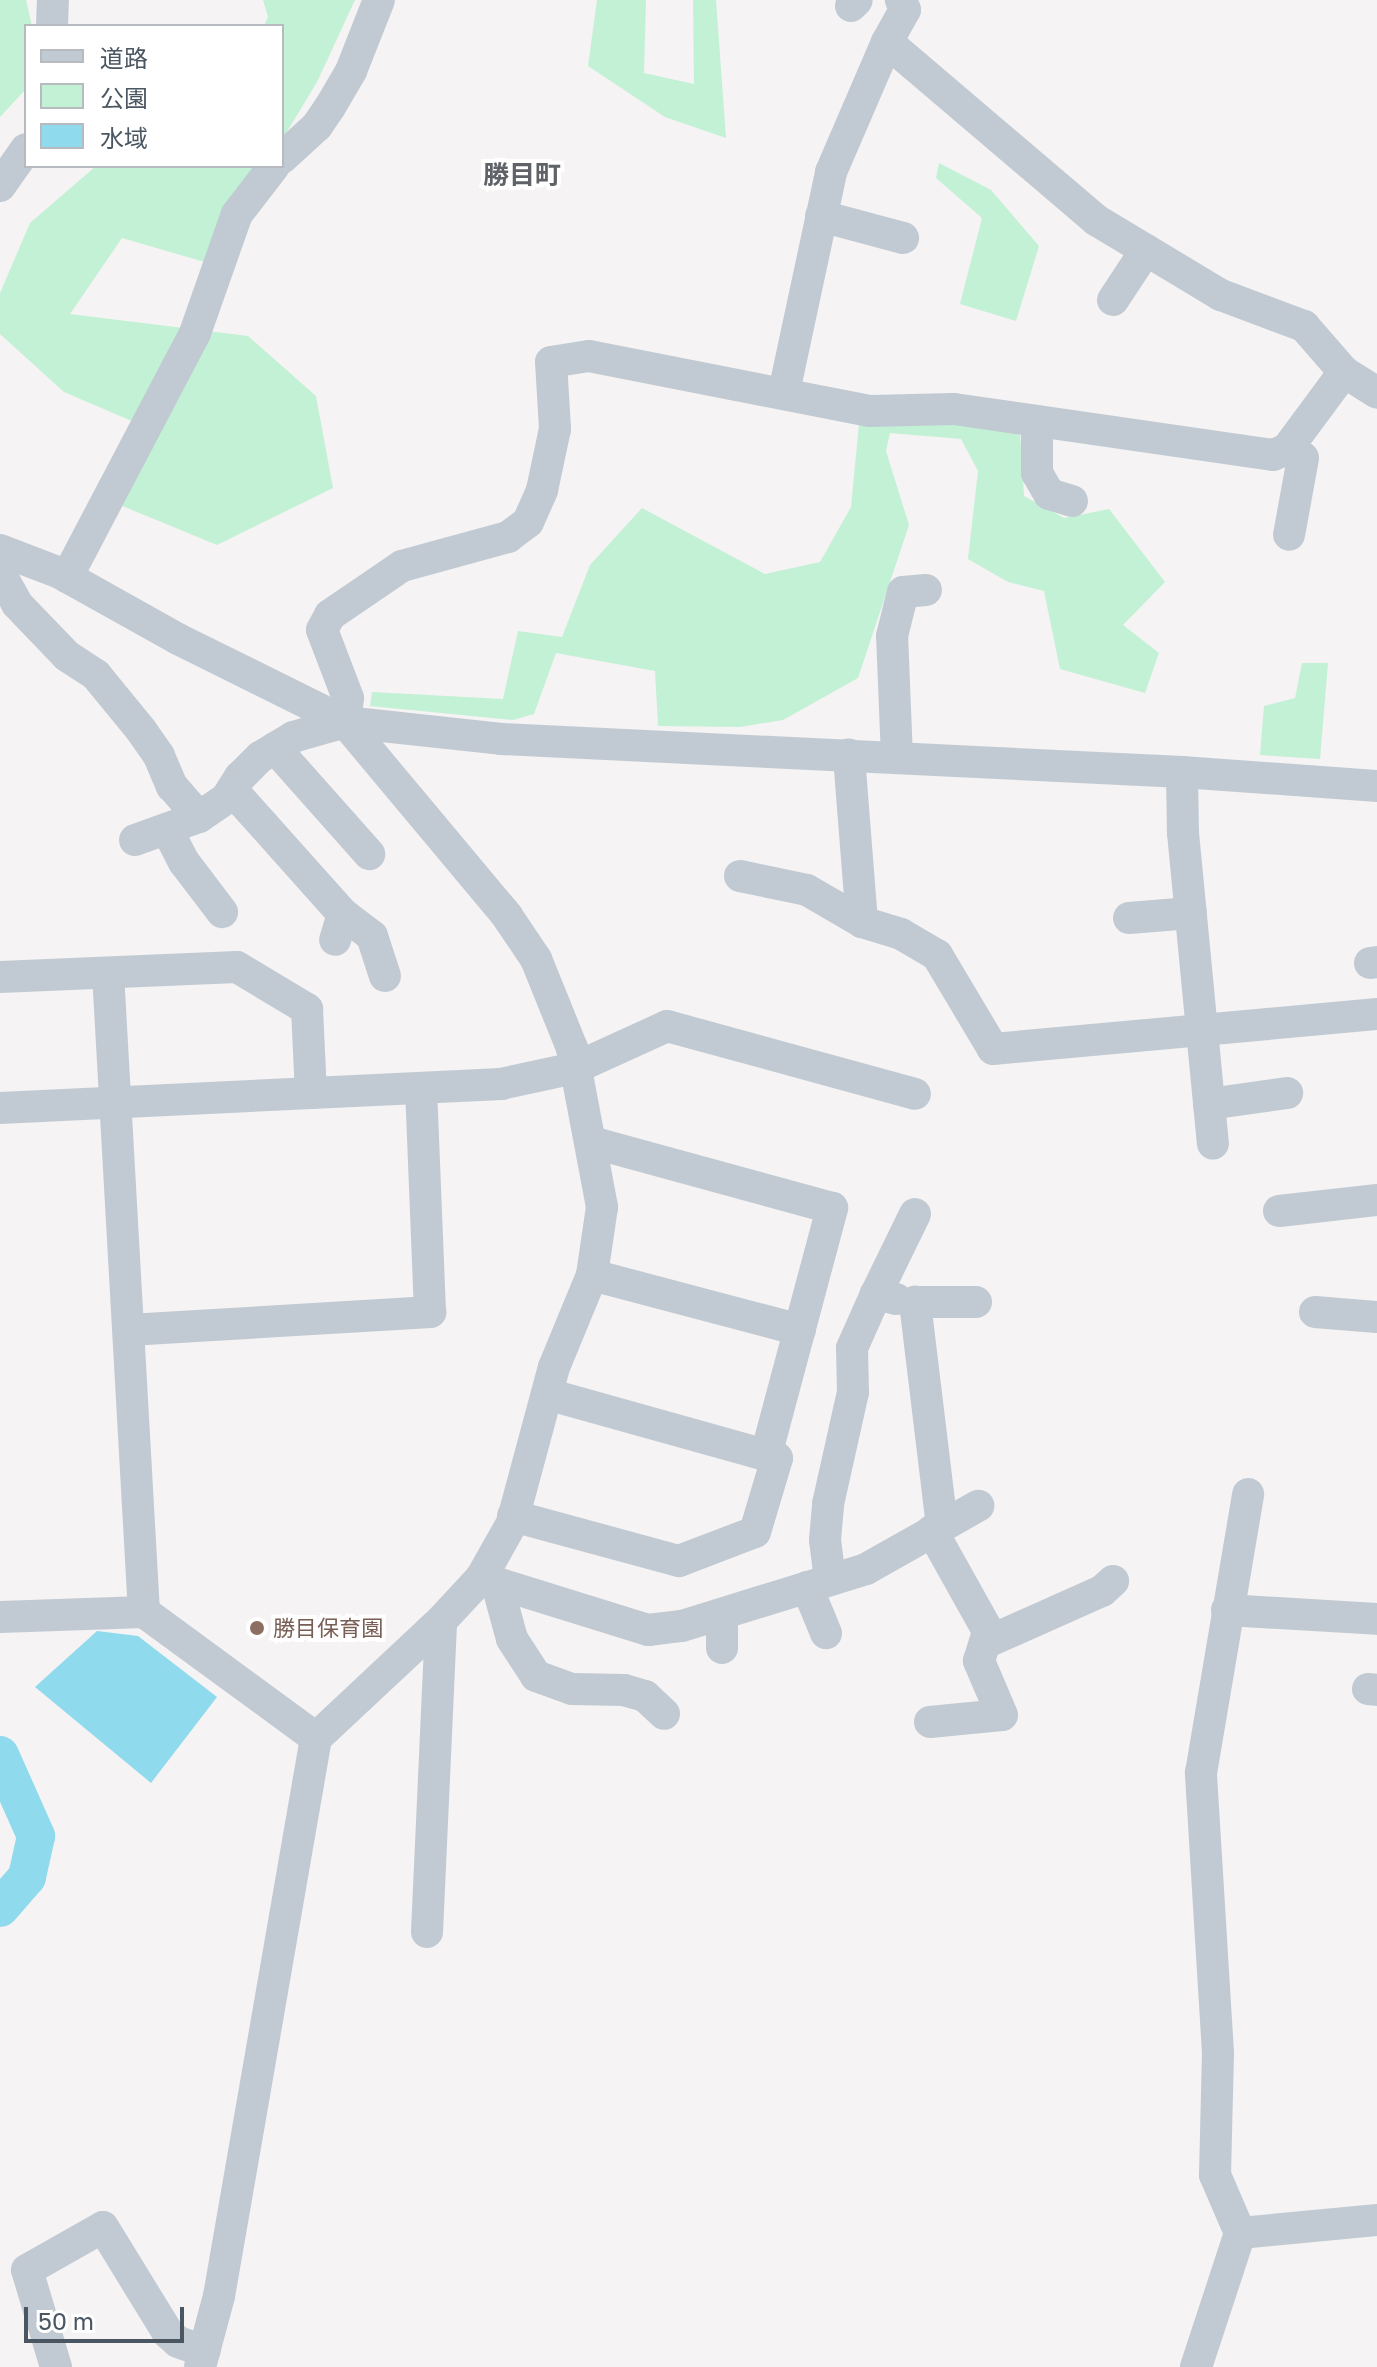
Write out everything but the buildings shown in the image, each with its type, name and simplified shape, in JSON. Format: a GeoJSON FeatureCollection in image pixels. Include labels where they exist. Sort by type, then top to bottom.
{"type":"FeatureCollection","features":[{"type":"Feature","properties":{"kind":"street"},"geometry":{"type":"LineString","coordinates":[[52,24],[53,0]]}},
{"type":"Feature","properties":{"kind":"street"},"geometry":{"type":"LineString","coordinates":[[284,156],[317,126],[330,107],[351,71],[379,0]]}},
{"type":"Feature","properties":{"kind":"street"},"geometry":{"type":"LineString","coordinates":[[784,392],[831,172],[887,42],[905,10],[901,0]]}},
{"type":"Feature","properties":{"kind":"street"},"geometry":{"type":"LineString","coordinates":[[887,42],[1096,220],[1221,295],[1304,326],[1344,372],[1377,393]]}},
{"type":"Feature","properties":{"kind":"street"},"geometry":{"type":"LineString","coordinates":[[0,186],[24,152]]}},
{"type":"Feature","properties":{"kind":"street"},"geometry":{"type":"LineString","coordinates":[[67,577],[195,333],[237,214],[272,168]]}},
{"type":"Feature","properties":{"kind":"street"},"geometry":{"type":"LineString","coordinates":[[821,216],[903,238]]}},
{"type":"Feature","properties":{"kind":"street"},"geometry":{"type":"LineString","coordinates":[[1113,300],[1146,250]]}},
{"type":"Feature","properties":{"kind":"street"},"geometry":{"type":"LineString","coordinates":[[56,2367],[27,2270],[103,2227],[168,2333],[202,2359],[219,2296],[316,1738],[441,1621],[489,1581],[513,1516],[547,1394],[592,1275],[602,1207],[572,1048],[531,951],[507,916],[345,722],[348,698],[322,630],[330,615],[402,566],[508,537],[528,522],[542,490],[555,429],[551,362],[589,356],[870,411],[954,409],[1037,421],[1235,464],[1287,449],[1344,372]]}},
{"type":"Feature","properties":{"kind":"street"},"geometry":{"type":"LineString","coordinates":[[1037,421],[1037,473],[1049,494],[1072,501]]}},
{"type":"Feature","properties":{"kind":"street"},"geometry":{"type":"LineString","coordinates":[[1287,449],[1303,458],[1289,535]]}},
{"type":"Feature","properties":{"kind":"street"},"geometry":{"type":"LineString","coordinates":[[0,550],[67,577],[178,639],[345,722],[501,739],[1182,772],[1377,786]]}},
{"type":"Feature","properties":{"kind":"street"},"geometry":{"type":"LineString","coordinates":[[0,573],[17,604],[67,656],[96,675],[141,730],[159,756],[172,786],[199,817]]}},
{"type":"Feature","properties":{"kind":"street"},"geometry":{"type":"LineString","coordinates":[[897,758],[901,662],[892,636],[903,592],[926,590]]}},
{"type":"Feature","properties":{"kind":"street"},"geometry":{"type":"LineString","coordinates":[[135,840],[199,817],[226,799],[260,757],[293,737],[345,722]]}},
{"type":"Feature","properties":{"kind":"street"},"geometry":{"type":"LineString","coordinates":[[275,748],[369,854]]}},
{"type":"Feature","properties":{"kind":"street"},"geometry":{"type":"LineString","coordinates":[[849,755],[862,922]]}},
{"type":"Feature","properties":{"kind":"street"},"geometry":{"type":"LineString","coordinates":[[1182,772],[1191,913],[1213,1144]]}},
{"type":"Feature","properties":{"kind":"street"},"geometry":{"type":"LineString","coordinates":[[232,790],[339,927],[372,936],[385,976]]}},
{"type":"Feature","properties":{"kind":"street"},"geometry":{"type":"LineString","coordinates":[[167,829],[184,862],[222,912]]}},
{"type":"Feature","properties":{"kind":"street"},"geometry":{"type":"LineString","coordinates":[[740,876],[807,890],[862,922],[901,934],[937,955],[993,1049],[1377,1014]]}},
{"type":"Feature","properties":{"kind":"street"},"geometry":{"type":"LineString","coordinates":[[1129,918],[1191,913]]}},
{"type":"Feature","properties":{"kind":"street"},"geometry":{"type":"LineString","coordinates":[[0,965],[0,977],[237,967],[307,1009],[311,1093]]}},
{"type":"Feature","properties":{"kind":"street"},"geometry":{"type":"LineString","coordinates":[[108,973],[118,1102],[144,1612]]}},
{"type":"Feature","properties":{"kind":"street"},"geometry":{"type":"LineString","coordinates":[[0,1108],[501,1084],[575,1068],[667,1026],[915,1094]]}},
{"type":"Feature","properties":{"kind":"street"},"geometry":{"type":"LineString","coordinates":[[129,1330],[430,1312],[421,1088]]}},
{"type":"Feature","properties":{"kind":"street"},"geometry":{"type":"LineString","coordinates":[[1209,1104],[1287,1093]]}},
{"type":"Feature","properties":{"kind":"street"},"geometry":{"type":"LineString","coordinates":[[591,1142],[832,1208],[766,1455]]}},
{"type":"Feature","properties":{"kind":"street"},"geometry":{"type":"LineString","coordinates":[[1279,1211],[1377,1200]]}},
{"type":"Feature","properties":{"kind":"street"},"geometry":{"type":"LineString","coordinates":[[826,1633],[819,1584],[828,1504],[853,1392],[852,1348],[915,1214]]}},
{"type":"Feature","properties":{"kind":"street"},"geometry":{"type":"LineString","coordinates":[[592,1275],[800,1330]]}},
{"type":"Feature","properties":{"kind":"street"},"geometry":{"type":"LineString","coordinates":[[876,1294],[915,1302],[976,1302]]}},
{"type":"Feature","properties":{"kind":"street"},"geometry":{"type":"LineString","coordinates":[[915,1302],[937,1529],[988,1631],[979,1661],[1002,1715],[930,1722]]}},
{"type":"Feature","properties":{"kind":"street"},"geometry":{"type":"LineString","coordinates":[[1315,1312],[1377,1317]]}},
{"type":"Feature","properties":{"kind":"street"},"geometry":{"type":"LineString","coordinates":[[513,1516],[679,1561],[755,1532],[777,1458],[547,1394]]}},
{"type":"Feature","properties":{"kind":"street"},"geometry":{"type":"LineString","coordinates":[[1196,2367],[1240,2233],[1215,2175],[1218,2053],[1201,1773],[1248,1494]]}},
{"type":"Feature","properties":{"kind":"street"},"geometry":{"type":"LineString","coordinates":[[489,1581],[648,1630],[682,1626],[866,1569],[978,1506]]}},
{"type":"Feature","properties":{"kind":"street"},"geometry":{"type":"LineString","coordinates":[[489,1581],[512,1639],[536,1676],[572,1689],[624,1690],[645,1696],[664,1714]]}},
{"type":"Feature","properties":{"kind":"street"},"geometry":{"type":"LineString","coordinates":[[985,1643],[1035,1634],[1113,1581]]}},
{"type":"Feature","properties":{"kind":"street"},"geometry":{"type":"LineString","coordinates":[[1227,1610],[1377,1619]]}},
{"type":"Feature","properties":{"kind":"street"},"geometry":{"type":"LineString","coordinates":[[0,1617],[144,1612],[316,1738]]}},
{"type":"Feature","properties":{"kind":"street"},"geometry":{"type":"LineString","coordinates":[[722,1614],[722,1648]]}},
{"type":"Feature","properties":{"kind":"street"},"geometry":{"type":"LineString","coordinates":[[427,1932],[441,1621]]}},
{"type":"Feature","properties":{"kind":"street"},"geometry":{"type":"LineString","coordinates":[[1240,2233],[1377,2220]]}},
{"type":"Feature","properties":{"kind":"green space"},"geometry":{"type":"Polygon","coordinates":[[[0,0],[26,0],[32,24],[24,24],[24,91],[0,117],[0,0]]]}},
{"type":"Feature","properties":{"kind":"green space"},"geometry":{"type":"Polygon","coordinates":[[[263,0],[355,0],[317,82],[284,137],[284,24],[265,24],[268,17],[263,0]]]}},
{"type":"Feature","properties":{"kind":"green space"},"geometry":{"type":"Polygon","coordinates":[[[597,0],[646,0],[644,73],[694,84],[693,0],[716,0],[726,138],[665,117],[588,66],[597,0]]]}},
{"type":"Feature","properties":{"kind":"green space"},"geometry":{"type":"Polygon","coordinates":[[[939,163],[991,190],[1039,246],[1016,321],[960,304],[982,218],[936,178],[939,163]]]}},
{"type":"Feature","properties":{"kind":"green space"},"geometry":{"type":"Polygon","coordinates":[[[94,168],[265,168],[208,263],[122,238],[70,314],[248,336],[316,396],[333,488],[217,545],[103,498],[141,425],[64,392],[0,334],[0,293],[30,223],[94,168]]]}},
{"type":"Feature","properties":{"kind":"green space"},"geometry":{"type":"Polygon","coordinates":[[[943,422],[1020,432],[1024,496],[1064,518],[1109,509],[1165,582],[1123,625],[1159,653],[1145,693],[1060,669],[1044,591],[1008,582],[968,559],[978,471],[961,439],[890,433],[886,451],[909,525],[858,678],[783,720],[740,727],[658,726],[655,671],[556,653],[534,714],[513,720],[370,706],[372,692],[503,699],[518,631],[562,637],[590,565],[642,508],[765,574],[820,562],[851,507],[859,424],[943,422]]]}},
{"type":"Feature","properties":{"kind":"green space"},"geometry":{"type":"Polygon","coordinates":[[[1302,663],[1328,663],[1320,759],[1260,755],[1264,706],[1295,698],[1302,663]]]}},
{"type":"Feature","properties":{"kind":"water"},"geometry":{"type":"Polygon","coordinates":[[[97,1631],[138,1636],[217,1697],[151,1783],[35,1687],[97,1631]]]}},
{"type":"Feature","properties":{"kind":"waterway"},"geometry":{"type":"LineString","coordinates":[[0,1755],[36,1836],[27,1877],[0,1908]]}},
{"type":"Feature","properties":{"kind":"place","name":"勝目保育園"},"geometry":{"type":"Point","coordinates":[257,1628]}},
{"type":"Feature","properties":{"kind":"district","name":"勝目町"},"geometry":{"type":"Point","coordinates":[522,175]}}]}
